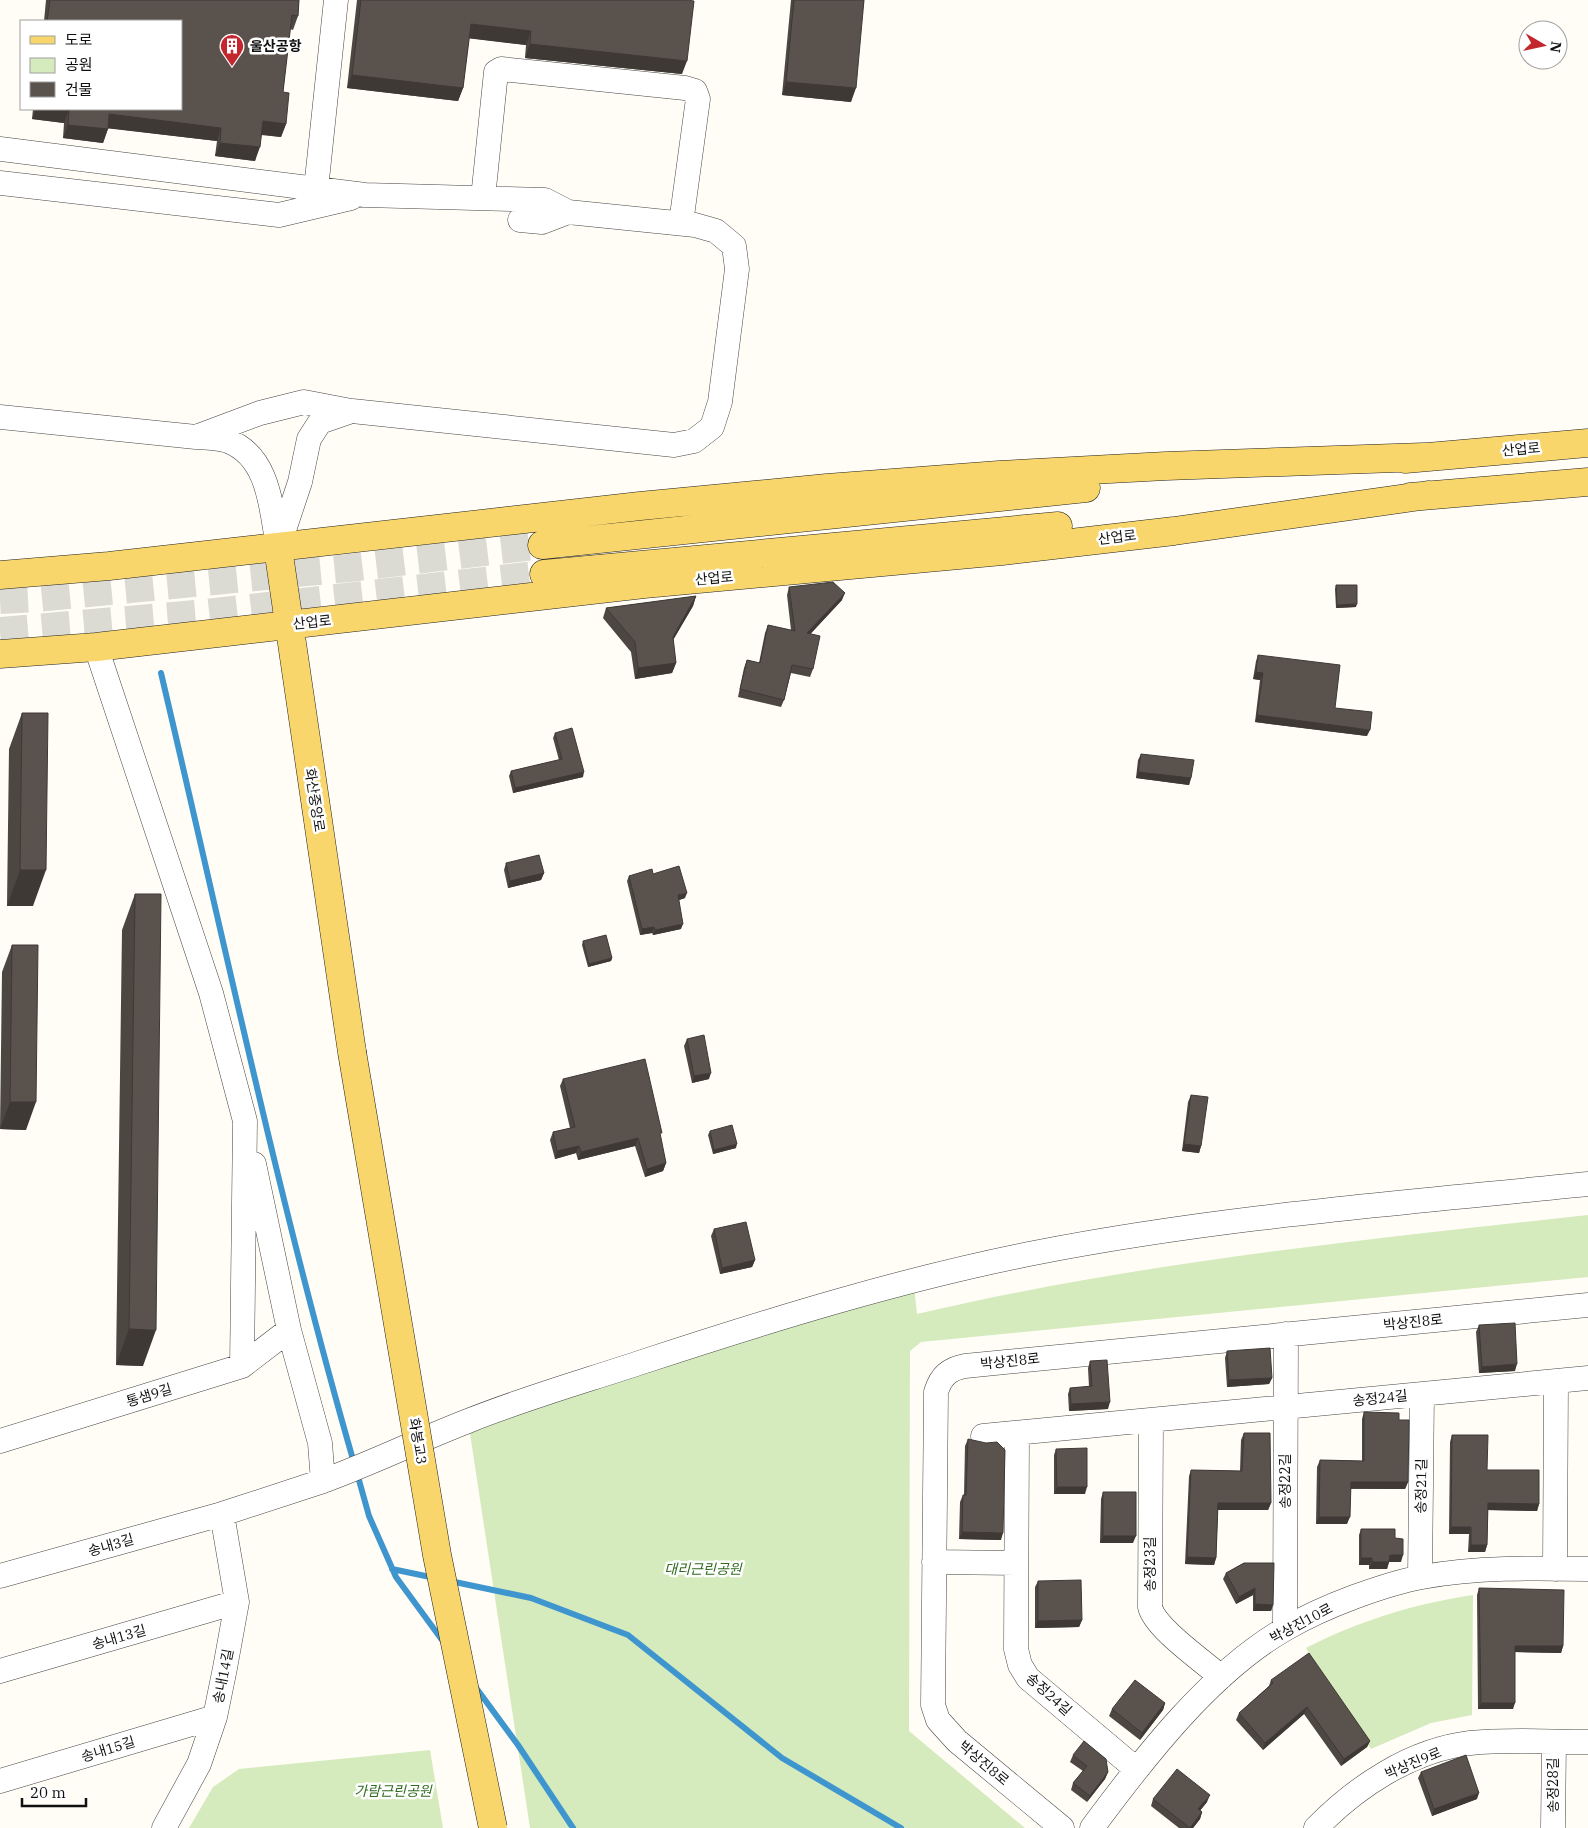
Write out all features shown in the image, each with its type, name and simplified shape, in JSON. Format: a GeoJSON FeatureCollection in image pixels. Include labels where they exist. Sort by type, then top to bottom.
{"type":"FeatureCollection","features":[{"type":"Feature","properties":{"kind":"main road","name":"산업로"},"geometry":{"type":"LineString","coordinates":[[542,545],[1168,480],[1588,443]]}},
{"type":"Feature","properties":{"kind":"main road","name":"산업로"},"geometry":{"type":"LineString","coordinates":[[0,575],[278,548],[640,506],[827,488],[999,475],[1424,457]]}},
{"type":"Feature","properties":{"kind":"main road","name":"산업로"},"geometry":{"type":"LineString","coordinates":[[544,574],[896,540],[1588,482]]}},
{"type":"Feature","properties":{"kind":"main road","name":"산업로"},"geometry":{"type":"LineString","coordinates":[[0,654],[96,647],[644,584],[1002,551],[1174,531],[1428,495]]}},
{"type":"Feature","properties":{"kind":"main road","name":"화산중앙로"},"geometry":{"type":"LineString","coordinates":[[278,548],[352,1052]]}},
{"type":"Feature","properties":{"kind":"main road","name":"화봉교3"},"geometry":{"type":"LineString","coordinates":[[352,1052],[437,1556],[492,1828]]}},
{"type":"Feature","properties":{"kind":"street"},"geometry":{"type":"LineString","coordinates":[[316,189],[336,0]]}},
{"type":"Feature","properties":{"kind":"street"},"geometry":{"type":"LineString","coordinates":[[483,198],[496,72],[501,69],[685,88],[694,91],[698,99],[681,223]]}},
{"type":"Feature","properties":{"kind":"street"},"geometry":{"type":"LineString","coordinates":[[0,149],[365,195],[545,200],[568,212],[681,223],[716,231],[734,246],[737,269],[720,402],[712,428],[694,440],[674,445],[352,411],[304,402],[260,413],[196,436]]}},
{"type":"Feature","properties":{"kind":"street"},"geometry":{"type":"LineString","coordinates":[[0,183],[279,215],[365,195]]}},
{"type":"Feature","properties":{"kind":"street"},"geometry":{"type":"LineString","coordinates":[[520,220],[542,222],[568,212]]}},
{"type":"Feature","properties":{"kind":"street"},"geometry":{"type":"LineString","coordinates":[[278,548],[300,482],[309,439],[320,422],[352,411]]}},
{"type":"Feature","properties":{"kind":"street"},"geometry":{"type":"LineString","coordinates":[[0,417],[196,436],[227,441],[246,451],[259,469],[270,497],[278,548]]}},
{"type":"Feature","properties":{"kind":"street"},"geometry":{"type":"LineString","coordinates":[[96,647],[211,993],[245,1121],[289,1330],[320,1443],[332,1478]]}},
{"type":"Feature","properties":{"kind":"street"},"geometry":{"type":"LineString","coordinates":[[242,1366],[245,1121]]}},
{"type":"Feature","properties":{"kind":"street","name":"송내3길"},"geometry":{"type":"LineString","coordinates":[[0,1576],[222,1514],[369,1464],[470,1420],[706,1341],[911,1282],[1032,1253],[1147,1233],[1255,1219],[1588,1184]]}},
{"type":"Feature","properties":{"kind":"street","name":"박상진8로"},"geometry":{"type":"LineString","coordinates":[[1062,1828],[958,1741],[938,1720],[933,1705],[936,1392],[939,1382],[954,1368],[1588,1305]]}},
{"type":"Feature","properties":{"kind":"street","name":"통샘9길"},"geometry":{"type":"LineString","coordinates":[[0,1441],[242,1366],[289,1330]]}},
{"type":"Feature","properties":{"kind":"street","name":"송정22길"},"geometry":{"type":"LineString","coordinates":[[1285,1629],[1286,1334]]}},
{"type":"Feature","properties":{"kind":"street","name":"송정24길"},"geometry":{"type":"LineString","coordinates":[[983,1436],[1588,1378]]}},
{"type":"Feature","properties":{"kind":"street"},"geometry":{"type":"LineString","coordinates":[[1555,1568],[1556,1381]]}},
{"type":"Feature","properties":{"kind":"street","name":"송정21길"},"geometry":{"type":"LineString","coordinates":[[1420,1577],[1422,1394]]}},
{"type":"Feature","properties":{"kind":"street","name":"송정23길"},"geometry":{"type":"LineString","coordinates":[[1151,1421],[1152,1614],[1161,1625],[1221,1677]]}},
{"type":"Feature","properties":{"kind":"street","name":"송정24길"},"geometry":{"type":"LineString","coordinates":[[1017,1434],[1016,1649],[1020,1665],[1028,1678],[1136,1768]]}},
{"type":"Feature","properties":{"kind":"street","name":"송내14길"},"geometry":{"type":"LineString","coordinates":[[164,1828],[198,1764],[215,1717],[237,1602],[222,1514]]}},
{"type":"Feature","properties":{"kind":"street"},"geometry":{"type":"LineString","coordinates":[[934,1562],[1016,1562]]}},
{"type":"Feature","properties":{"kind":"street","name":"박상진10로"},"geometry":{"type":"LineString","coordinates":[[1092,1828],[1136,1768],[1221,1677],[1255,1649],[1285,1629],[1352,1598],[1420,1577],[1456,1572],[1555,1568],[1588,1569]]}},
{"type":"Feature","properties":{"kind":"street","name":"송내13길"},"geometry":{"type":"LineString","coordinates":[[0,1671],[237,1602]]}},
{"type":"Feature","properties":{"kind":"street","name":"송내15길"},"geometry":{"type":"LineString","coordinates":[[0,1781],[215,1717]]}},
{"type":"Feature","properties":{"kind":"street","name":"박상진9로"},"geometry":{"type":"LineString","coordinates":[[1316,1828],[1341,1802],[1371,1782],[1399,1766],[1430,1753],[1477,1743],[1507,1740],[1588,1742]]}},
{"type":"Feature","properties":{"kind":"street","name":"송정28길"},"geometry":{"type":"LineString","coordinates":[[1553,1828],[1554,1742]]}},
{"type":"Feature","properties":{"kind":"green space","name":"대리근린공원"},"geometry":{"type":"Polygon","coordinates":[[[1588,1215],[1588,1277],[921,1342],[910,1351],[909,1731],[1025,1828],[530,1828],[469,1427],[914,1286],[917,1314],[1083,1280],[1167,1266],[1251,1254],[1588,1215]]]}},
{"type":"Feature","properties":{"kind":"green space"},"geometry":{"type":"Polygon","coordinates":[[[1473,1595],[1472,1715],[1431,1723],[1371,1749],[1306,1648],[1326,1638],[1387,1615],[1429,1603],[1473,1595]]]}},
{"type":"Feature","properties":{"kind":"green space","name":"가람근린공원"},"geometry":{"type":"Polygon","coordinates":[[[430,1750],[443,1828],[189,1828],[213,1787],[239,1769],[430,1750]]]}},
{"type":"Feature","properties":{"kind":"building","name":"울산공항"},"geometry":{"type":"Polygon","coordinates":[[[50,0],[299,0],[298,16],[292,15],[283,92],[289,93],[286,124],[263,121],[260,147],[220,143],[221,128],[109,114],[108,129],[68,125],[69,110],[182,110],[182,20],[47,20],[50,0]]]}},
{"type":"Feature","properties":{"kind":"building"},"geometry":{"type":"Polygon","coordinates":[[[361,0],[694,1],[687,61],[530,44],[531,31],[471,24],[463,88],[352,75],[361,0]]]}},
{"type":"Feature","properties":{"kind":"building"},"geometry":{"type":"Polygon","coordinates":[[[794,0],[864,0],[856,88],[786,82],[794,0]]]}},
{"type":"Feature","properties":{"kind":"building"},"geometry":{"type":"Polygon","coordinates":[[[833,582],[845,593],[807,633],[820,636],[813,669],[792,665],[784,700],[740,689],[747,660],[760,663],[768,625],[795,631],[789,587],[833,582]]]}},
{"type":"Feature","properties":{"kind":"building"},"geometry":{"type":"Polygon","coordinates":[[[1336,585],[1357,585],[1357,604],[1337,605],[1336,585]]]}},
{"type":"Feature","properties":{"kind":"building"},"geometry":{"type":"Polygon","coordinates":[[[696,596],[673,637],[676,663],[638,668],[635,642],[606,608],[696,596]]]}},
{"type":"Feature","properties":{"kind":"building"},"geometry":{"type":"Polygon","coordinates":[[[1258,655],[1340,665],[1335,708],[1372,712],[1370,730],[1257,715],[1263,673],[1256,672],[1258,655]]]}},
{"type":"Feature","properties":{"kind":"building"},"geometry":{"type":"Polygon","coordinates":[[[22,713],[48,713],[46,870],[20,870],[22,713]]]}},
{"type":"Feature","properties":{"kind":"building"},"geometry":{"type":"Polygon","coordinates":[[[572,728],[584,772],[515,788],[511,771],[562,759],[555,733],[572,728]]]}},
{"type":"Feature","properties":{"kind":"building"},"geometry":{"type":"Polygon","coordinates":[[[1141,754],[1194,760],[1191,778],[1138,772],[1141,754]]]}},
{"type":"Feature","properties":{"kind":"building"},"geometry":{"type":"Polygon","coordinates":[[[539,855],[544,873],[510,881],[506,863],[539,855]]]}},
{"type":"Feature","properties":{"kind":"building"},"geometry":{"type":"Polygon","coordinates":[[[679,866],[687,893],[678,895],[683,924],[655,930],[654,927],[642,929],[629,876],[652,869],[653,874],[679,866]]]}},
{"type":"Feature","properties":{"kind":"building"},"geometry":{"type":"Polygon","coordinates":[[[135,894],[161,894],[156,1330],[129,1329],[135,894]]]}},
{"type":"Feature","properties":{"kind":"building"},"geometry":{"type":"Polygon","coordinates":[[[606,935],[612,958],[589,964],[583,941],[606,935]]]}},
{"type":"Feature","properties":{"kind":"building"},"geometry":{"type":"Polygon","coordinates":[[[12,945],[38,945],[36,1102],[10,1102],[12,945]]]}},
{"type":"Feature","properties":{"kind":"building"},"geometry":{"type":"Polygon","coordinates":[[[704,1035],[711,1073],[694,1076],[687,1039],[704,1035]]]}},
{"type":"Feature","properties":{"kind":"building"},"geometry":{"type":"Polygon","coordinates":[[[645,1059],[662,1133],[660,1133],[666,1163],[647,1169],[638,1138],[581,1152],[579,1146],[557,1151],[553,1132],[575,1127],[563,1079],[645,1059]]]}},
{"type":"Feature","properties":{"kind":"building"},"geometry":{"type":"Polygon","coordinates":[[[1191,1095],[1208,1097],[1201,1146],[1184,1144],[1191,1095]]]}},
{"type":"Feature","properties":{"kind":"building"},"geometry":{"type":"Polygon","coordinates":[[[732,1125],[737,1144],[714,1150],[710,1131],[732,1125]]]}},
{"type":"Feature","properties":{"kind":"building"},"geometry":{"type":"Polygon","coordinates":[[[746,1222],[755,1260],[722,1268],[714,1229],[746,1222]]]}},
{"type":"Feature","properties":{"kind":"building"},"geometry":{"type":"Polygon","coordinates":[[[1515,1323],[1517,1364],[1482,1367],[1479,1325],[1515,1323]]]}},
{"type":"Feature","properties":{"kind":"building"},"geometry":{"type":"Polygon","coordinates":[[[1270,1348],[1272,1378],[1229,1380],[1227,1351],[1270,1348]]]}},
{"type":"Feature","properties":{"kind":"building"},"geometry":{"type":"Polygon","coordinates":[[[1107,1360],[1110,1402],[1071,1404],[1070,1388],[1092,1386],[1090,1361],[1107,1360]]]}},
{"type":"Feature","properties":{"kind":"building"},"geometry":{"type":"Polygon","coordinates":[[[1364,1412],[1399,1413],[1399,1420],[1409,1420],[1408,1482],[1351,1482],[1350,1517],[1319,1517],[1320,1460],[1364,1461],[1364,1412]]]}},
{"type":"Feature","properties":{"kind":"building"},"geometry":{"type":"Polygon","coordinates":[[[1244,1433],[1270,1433],[1271,1503],[1218,1503],[1216,1558],[1187,1557],[1191,1470],[1242,1471],[1244,1433]]]}},
{"type":"Feature","properties":{"kind":"building"},"geometry":{"type":"Polygon","coordinates":[[[1452,1435],[1488,1435],[1487,1470],[1539,1470],[1539,1504],[1488,1503],[1487,1545],[1471,1545],[1471,1527],[1451,1527],[1452,1435]]]}},
{"type":"Feature","properties":{"kind":"building"},"geometry":{"type":"Polygon","coordinates":[[[968,1439],[986,1443],[997,1442],[1005,1450],[1003,1533],[962,1532],[963,1495],[966,1495],[968,1439]]]}},
{"type":"Feature","properties":{"kind":"building"},"geometry":{"type":"Polygon","coordinates":[[[1087,1448],[1087,1487],[1057,1487],[1056,1449],[1087,1448]]]}},
{"type":"Feature","properties":{"kind":"building"},"geometry":{"type":"Polygon","coordinates":[[[1103,1492],[1136,1492],[1136,1536],[1103,1536],[1103,1492]]]}},
{"type":"Feature","properties":{"kind":"building"},"geometry":{"type":"Polygon","coordinates":[[[1361,1529],[1395,1529],[1395,1538],[1403,1539],[1403,1555],[1390,1555],[1389,1562],[1372,1562],[1372,1558],[1361,1558],[1361,1529]]]}},
{"type":"Feature","properties":{"kind":"building"},"geometry":{"type":"Polygon","coordinates":[[[1244,1563],[1274,1563],[1273,1605],[1255,1604],[1255,1588],[1239,1597],[1226,1573],[1244,1563]]]}},
{"type":"Feature","properties":{"kind":"building"},"geometry":{"type":"Polygon","coordinates":[[[1081,1580],[1082,1620],[1038,1621],[1038,1581],[1081,1580]]]}},
{"type":"Feature","properties":{"kind":"building"},"geometry":{"type":"Polygon","coordinates":[[[1479,1588],[1564,1590],[1563,1646],[1515,1646],[1515,1703],[1481,1703],[1479,1588]]]}},
{"type":"Feature","properties":{"kind":"building"},"geometry":{"type":"Polygon","coordinates":[[[1309,1653],[1370,1741],[1344,1759],[1307,1707],[1265,1743],[1239,1713],[1273,1683],[1271,1680],[1309,1653]]]}},
{"type":"Feature","properties":{"kind":"building"},"geometry":{"type":"Polygon","coordinates":[[[1135,1680],[1165,1703],[1142,1733],[1112,1709],[1135,1680]]]}},
{"type":"Feature","properties":{"kind":"building"},"geometry":{"type":"Polygon","coordinates":[[[1084,1741],[1106,1759],[1108,1772],[1090,1796],[1073,1783],[1087,1766],[1073,1755],[1084,1741]]]}},
{"type":"Feature","properties":{"kind":"building"},"geometry":{"type":"Polygon","coordinates":[[[1466,1755],[1479,1793],[1434,1809],[1421,1772],[1466,1755]]]}},
{"type":"Feature","properties":{"kind":"building"},"geometry":{"type":"Polygon","coordinates":[[[1177,1769],[1210,1795],[1198,1809],[1202,1812],[1190,1828],[1153,1799],[1177,1769]]]}},
{"type":"Feature","properties":{"kind":"waterway"},"geometry":{"type":"LineString","coordinates":[[161,673],[276,1168],[354,1463]]}},
{"type":"Feature","properties":{"kind":"waterway"},"geometry":{"type":"LineString","coordinates":[[357,1473],[369,1516],[396,1577],[445,1644]]}},
{"type":"Feature","properties":{"kind":"waterway"},"geometry":{"type":"LineString","coordinates":[[392,1569],[435,1578]]}},
{"type":"Feature","properties":{"kind":"waterway"},"geometry":{"type":"LineString","coordinates":[[450,1581],[531,1598],[628,1635],[782,1758],[901,1828]]}},
{"type":"Feature","properties":{"kind":"waterway"},"geometry":{"type":"LineString","coordinates":[[474,1685],[518,1745],[573,1828]]}},
{"type":"Feature","properties":{"kind":"tunnel"},"geometry":{"type":"LineString","coordinates":[[0,600],[349,568],[542,545]]}},
{"type":"Feature","properties":{"kind":"tunnel"},"geometry":{"type":"LineString","coordinates":[[0,631],[207,613],[544,574]]}},
{"type":"Feature","properties":{"kind":"place","name":"울산공항"},"geometry":{"type":"Point","coordinates":[232,67]}}]}
